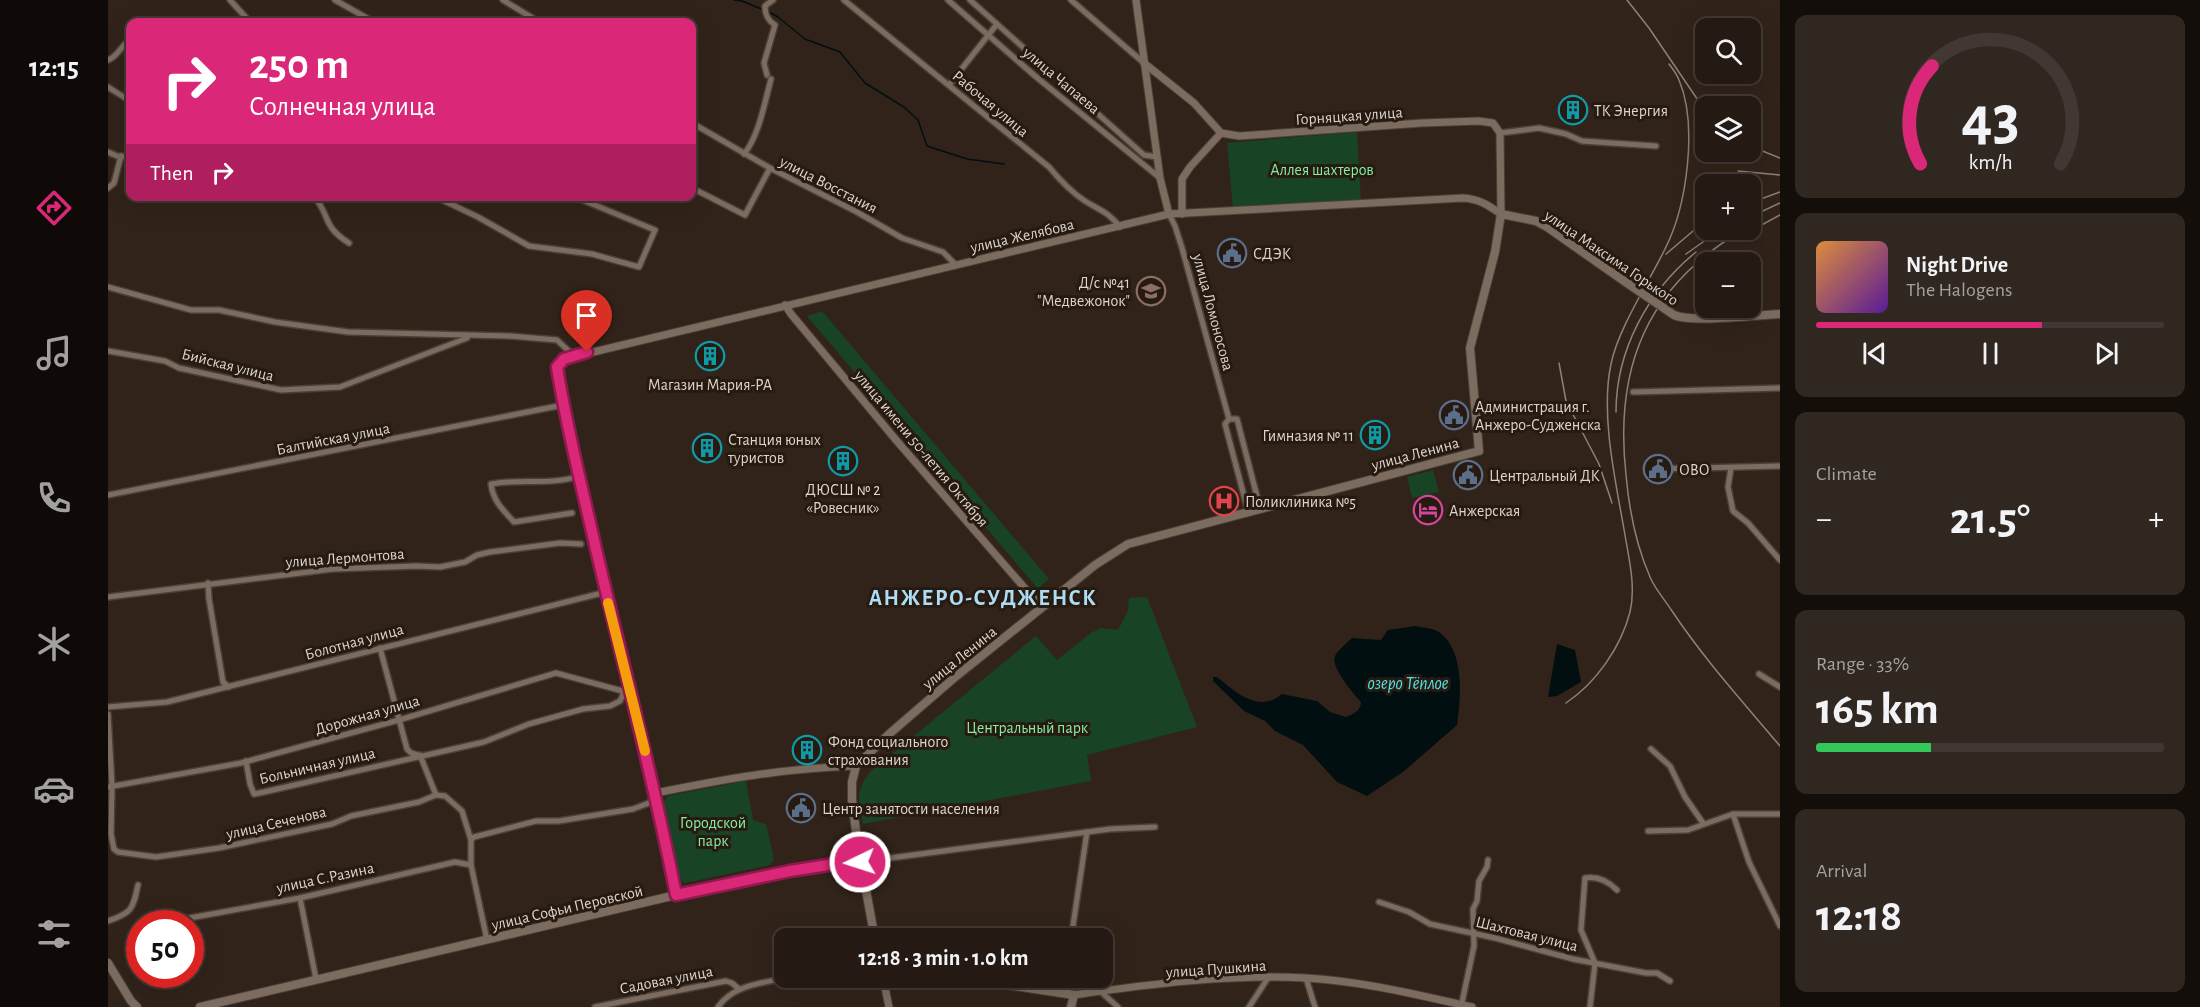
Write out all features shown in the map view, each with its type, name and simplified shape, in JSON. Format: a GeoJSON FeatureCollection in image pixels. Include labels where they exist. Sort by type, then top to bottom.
{"type":"FeatureCollection","features":[{"type":"Feature","properties":{"kind":"main road","name":"улица Максима Горького"},"geometry":{"type":"LineString","coordinates":[[1501,214],[1541,224],[1681,318],[1780,314]]}},
{"type":"Feature","properties":{"kind":"main road","name":"улица Ленина"},"geometry":{"type":"LineString","coordinates":[[856,766],[928,699],[1095,565],[1128,544],[1479,451],[1470,348],[1495,252],[1501,214]]}},
{"type":"Feature","properties":{"kind":"main road"},"geometry":{"type":"LineString","coordinates":[[856,766],[852,782],[860,862],[873,928]]}},
{"type":"Feature","properties":{"kind":"main road","name":"улица Софьи Перовской"},"geometry":{"type":"LineString","coordinates":[[200,1007],[676,895],[790,871],[860,862]]}},
{"type":"Feature","properties":{"kind":"main road"},"geometry":{"type":"LineString","coordinates":[[108,963],[137,1007]]}},
{"type":"Feature","properties":{"kind":"main road","name":"улица Пушкина"},"geometry":{"type":"LineString","coordinates":[[1030,988],[1071,994]]}},
{"type":"Feature","properties":{"kind":"main road"},"geometry":{"type":"LineString","coordinates":[[1071,994],[1071,1007]]}},
{"type":"Feature","properties":{"kind":"street"},"geometry":{"type":"LineString","coordinates":[[230,0],[246,18]]}},
{"type":"Feature","properties":{"kind":"street"},"geometry":{"type":"LineString","coordinates":[[336,0],[367,18]]}},
{"type":"Feature","properties":{"kind":"street"},"geometry":{"type":"LineString","coordinates":[[503,0],[532,18]]}},
{"type":"Feature","properties":{"kind":"street"},"geometry":{"type":"LineString","coordinates":[[744,154],[748,150],[759,120],[769,77],[764,63],[775,25],[770,22],[765,13],[765,6],[773,0]]}},
{"type":"Feature","properties":{"kind":"street","name":"Рабочая улица"},"geometry":{"type":"LineString","coordinates":[[844,0],[1049,167],[1060,180],[1084,200],[1109,213],[1119,227]]}},
{"type":"Feature","properties":{"kind":"street","name":"улица Чапаева"},"geometry":{"type":"LineString","coordinates":[[948,0],[988,36],[1160,178]]}},
{"type":"Feature","properties":{"kind":"street","name":"улица Чапаева"},"geometry":{"type":"LineString","coordinates":[[970,0],[1144,155],[1157,158]]}},
{"type":"Feature","properties":{"kind":"street"},"geometry":{"type":"LineString","coordinates":[[1071,0],[1194,103],[1221,133],[1182,179],[1182,214]]}},
{"type":"Feature","properties":{"kind":"street"},"geometry":{"type":"LineString","coordinates":[[1136,0],[1160,178],[1169,214]]}},
{"type":"Feature","properties":{"kind":"street"},"geometry":{"type":"LineString","coordinates":[[949,85],[998,24]]}},
{"type":"Feature","properties":{"kind":"street"},"geometry":{"type":"LineString","coordinates":[[108,60],[126,43]]}},
{"type":"Feature","properties":{"kind":"street"},"geometry":{"type":"LineString","coordinates":[[108,87],[126,98]]}},
{"type":"Feature","properties":{"kind":"street","name":"Горняцкая улица"},"geometry":{"type":"LineString","coordinates":[[1221,133],[1239,136],[1379,125],[1479,121],[1493,123],[1500,133]]}},
{"type":"Feature","properties":{"kind":"street","name":"улица Восстания"},"geometry":{"type":"LineString","coordinates":[[696,125],[744,154],[857,212],[902,238],[943,252],[955,264]]}},
{"type":"Feature","properties":{"kind":"street"},"geometry":{"type":"LineString","coordinates":[[1501,214],[1500,133],[1539,128],[1566,134],[1582,141],[1656,146]]}},
{"type":"Feature","properties":{"kind":"street"},"geometry":{"type":"LineString","coordinates":[[108,152],[126,157]]}},
{"type":"Feature","properties":{"kind":"street"},"geometry":{"type":"LineString","coordinates":[[108,188],[114,183],[121,156]]}},
{"type":"Feature","properties":{"kind":"street"},"geometry":{"type":"LineString","coordinates":[[696,190],[745,215],[770,168]]}},
{"type":"Feature","properties":{"kind":"street","name":"улица Желябова"},"geometry":{"type":"LineString","coordinates":[[563,405],[557,367],[564,359],[1169,214],[1463,198],[1476,199],[1501,214]]}},
{"type":"Feature","properties":{"kind":"street"},"geometry":{"type":"LineString","coordinates":[[318,201],[327,224],[336,235],[349,243]]}},
{"type":"Feature","properties":{"kind":"street"},"geometry":{"type":"LineString","coordinates":[[444,201],[530,246],[592,254],[639,267],[656,230],[585,201]]}},
{"type":"Feature","properties":{"kind":"street","name":"улица Ломоносова"},"geometry":{"type":"LineString","coordinates":[[1169,214],[1184,254],[1229,419]]}},
{"type":"Feature","properties":{"kind":"street","name":"Бийская улица"},"geometry":{"type":"LineString","coordinates":[[108,287],[191,310],[219,310],[275,322],[348,332],[510,336],[556,340],[574,356]]}},
{"type":"Feature","properties":{"kind":"street","name":"улица имени 50-летия Октября"},"geometry":{"type":"LineString","coordinates":[[785,305],[896,440],[1041,607]]}},
{"type":"Feature","properties":{"kind":"street","name":"Бийская улица"},"geometry":{"type":"LineString","coordinates":[[108,351],[165,361],[179,368],[281,390],[340,387],[390,369],[457,340],[477,335]]}},
{"type":"Feature","properties":{"kind":"street"},"geometry":{"type":"LineString","coordinates":[[1633,392],[1780,388]]}},
{"type":"Feature","properties":{"kind":"street"},"geometry":{"type":"LineString","coordinates":[[563,405],[627,692],[656,793],[676,895]]}},
{"type":"Feature","properties":{"kind":"street","name":"Балтийская улица"},"geometry":{"type":"LineString","coordinates":[[108,495],[563,405]]}},
{"type":"Feature","properties":{"kind":"street","name":"улица Ломоносова"},"geometry":{"type":"LineString","coordinates":[[1229,419],[1237,419],[1260,508]]}},
{"type":"Feature","properties":{"kind":"street","name":"улица Ломоносова"},"geometry":{"type":"LineString","coordinates":[[1229,419],[1225,424],[1248,511]]}},
{"type":"Feature","properties":{"kind":"street"},"geometry":{"type":"LineString","coordinates":[[1656,469],[1780,466]]}},
{"type":"Feature","properties":{"kind":"street"},"geometry":{"type":"LineString","coordinates":[[1731,468],[1728,488],[1733,511],[1748,523],[1780,560]]}},
{"type":"Feature","properties":{"kind":"street"},"geometry":{"type":"LineString","coordinates":[[572,513],[514,522],[498,505],[492,495],[491,484],[550,482],[579,476]]}},
{"type":"Feature","properties":{"kind":"street","name":"улица Лермонтова"},"geometry":{"type":"LineString","coordinates":[[108,597],[333,569],[440,567],[465,562],[477,555],[490,552],[560,543],[581,544]]}},
{"type":"Feature","properties":{"kind":"street"},"geometry":{"type":"LineString","coordinates":[[208,583],[208,599],[221,674],[223,682],[229,687]]}},
{"type":"Feature","properties":{"kind":"street","name":"Болотная улица"},"geometry":{"type":"LineString","coordinates":[[108,706],[167,702],[606,592]]}},
{"type":"Feature","properties":{"kind":"street"},"geometry":{"type":"LineString","coordinates":[[380,648],[407,749],[411,753],[420,755],[484,742],[529,724],[583,709],[610,706],[620,701],[627,692]]}},
{"type":"Feature","properties":{"kind":"street","name":"Дорожная улица"},"geometry":{"type":"LineString","coordinates":[[110,787],[147,782],[246,761],[399,720],[555,674],[627,692]]}},
{"type":"Feature","properties":{"kind":"street"},"geometry":{"type":"LineString","coordinates":[[1759,674],[1780,687]]}},
{"type":"Feature","properties":{"kind":"street"},"geometry":{"type":"LineString","coordinates":[[108,714],[110,787]]}},
{"type":"Feature","properties":{"kind":"street"},"geometry":{"type":"LineString","coordinates":[[1651,749],[1670,765],[1685,797],[1703,823]]}},
{"type":"Feature","properties":{"kind":"street"},"geometry":{"type":"LineString","coordinates":[[420,755],[436,795],[445,796],[462,811],[471,840],[471,865],[487,940]]}},
{"type":"Feature","properties":{"kind":"street","name":"Больничная улица"},"geometry":{"type":"LineString","coordinates":[[246,761],[254,794],[420,755]]}},
{"type":"Feature","properties":{"kind":"street"},"geometry":{"type":"LineString","coordinates":[[471,840],[474,837],[536,821],[560,821],[633,809],[649,803],[656,793],[731,777],[856,766]]}},
{"type":"Feature","properties":{"kind":"street","name":"улица Сеченова"},"geometry":{"type":"LineString","coordinates":[[110,787],[111,834],[114,849],[118,852],[156,857],[219,848],[332,824],[351,816],[419,802],[436,795]]}},
{"type":"Feature","properties":{"kind":"street"},"geometry":{"type":"LineString","coordinates":[[1733,814],[1749,862],[1780,926]]}},
{"type":"Feature","properties":{"kind":"street"},"geometry":{"type":"LineString","coordinates":[[1648,831],[1688,830],[1733,814],[1780,814]]}},
{"type":"Feature","properties":{"kind":"street","name":"улица Софьи Перовской"},"geometry":{"type":"LineString","coordinates":[[860,862],[1087,832],[1155,827]]}},
{"type":"Feature","properties":{"kind":"street"},"geometry":{"type":"LineString","coordinates":[[1073,928],[1087,832]]}},
{"type":"Feature","properties":{"kind":"street"},"geometry":{"type":"LineString","coordinates":[[1461,1006],[1474,946],[1473,909],[1477,901],[1479,881],[1487,867],[1488,860]]}},
{"type":"Feature","properties":{"kind":"street","name":"улица С.Разина"},"geometry":{"type":"LineString","coordinates":[[204,915],[300,898],[455,862],[471,865]]}},
{"type":"Feature","properties":{"kind":"street"},"geometry":{"type":"LineString","coordinates":[[1590,1007],[1595,963],[1581,930],[1585,878],[1593,877],[1609,882],[1617,890]]}},
{"type":"Feature","properties":{"kind":"street"},"geometry":{"type":"LineString","coordinates":[[108,921],[122,917],[134,906],[138,885]]}},
{"type":"Feature","properties":{"kind":"street"},"geometry":{"type":"LineString","coordinates":[[300,898],[316,979]]}},
{"type":"Feature","properties":{"kind":"street","name":"Шахтовая улица"},"geometry":{"type":"LineString","coordinates":[[1378,902],[1409,912],[1430,924],[1573,959],[1646,973],[1657,973],[1670,981]]}},
{"type":"Feature","properties":{"kind":"street"},"geometry":{"type":"LineString","coordinates":[[1249,1007],[1268,978]]}},
{"type":"Feature","properties":{"kind":"street"},"geometry":{"type":"LineString","coordinates":[[1306,978],[1315,1007]]}},
{"type":"Feature","properties":{"kind":"street","name":"улица Пушкина"},"geometry":{"type":"LineString","coordinates":[[1071,994],[1189,982],[1306,978],[1362,985],[1472,1007]]}},
{"type":"Feature","properties":{"kind":"street","name":"Садовая улица"},"geometry":{"type":"LineString","coordinates":[[595,1007],[726,981],[739,989]]}},
{"type":"Feature","properties":{"kind":"street"},"geometry":{"type":"LineString","coordinates":[[718,1007],[726,996],[739,989],[774,981]]}},
{"type":"Feature","properties":{"kind":"street"},"geometry":{"type":"LineString","coordinates":[[885,988],[889,1007]]}},
{"type":"Feature","properties":{"kind":"street"},"geometry":{"type":"LineString","coordinates":[[1070,988],[1071,994]]}},
{"type":"Feature","properties":{"kind":"street"},"geometry":{"type":"LineString","coordinates":[[1101,992],[1118,1007]]}},
{"type":"Feature","properties":{"kind":"green space","name":"Аллея шахтеров"},"geometry":{"type":"Polygon","coordinates":[[[1357,132],[1361,201],[1233,208],[1227,143],[1357,132]]]}},
{"type":"Feature","properties":{"kind":"green space"},"geometry":{"type":"Polygon","coordinates":[[[822,311],[1049,579],[1038,589],[807,316],[822,311]]]}},
{"type":"Feature","properties":{"kind":"green space"},"geometry":{"type":"Polygon","coordinates":[[[1433,470],[1439,492],[1412,498],[1407,477],[1433,470]]]}},
{"type":"Feature","properties":{"kind":"green space","name":"Центральный парк"},"geometry":{"type":"Polygon","coordinates":[[[1147,597],[1197,727],[1087,755],[1091,781],[863,824],[859,796],[862,785],[871,771],[1036,636],[1057,660],[1091,633],[1101,628],[1118,630],[1128,611],[1129,598],[1147,597]]]}},
{"type":"Feature","properties":{"kind":"green space","name":"Городской парк"},"geometry":{"type":"Polygon","coordinates":[[[746,781],[753,820],[766,824],[774,859],[770,865],[685,883],[679,879],[663,802],[668,796],[746,781]]]}},
{"type":"Feature","properties":{"kind":"water","name":"озеро Тёплое"},"geometry":{"type":"Polygon","coordinates":[[[1416,626],[1439,632],[1453,651],[1457,662],[1460,688],[1457,725],[1403,772],[1367,796],[1337,782],[1303,745],[1275,731],[1265,721],[1244,711],[1213,681],[1213,677],[1217,677],[1248,699],[1264,702],[1273,700],[1282,694],[1317,701],[1330,712],[1346,717],[1358,710],[1361,702],[1339,673],[1334,661],[1336,654],[1352,638],[1381,640],[1388,630],[1416,626]]]}},
{"type":"Feature","properties":{"kind":"water"},"geometry":{"type":"Polygon","coordinates":[[[1557,644],[1575,650],[1581,682],[1557,696],[1548,697],[1557,644]]]}},
{"type":"Feature","properties":{"kind":"waterway"},"geometry":{"type":"LineString","coordinates":[[734,0],[764,10]]}},
{"type":"Feature","properties":{"kind":"waterway"},"geometry":{"type":"LineString","coordinates":[[769,12],[805,39],[840,52],[865,83],[904,107],[918,120],[927,146],[967,159],[1004,164]]}},
{"type":"Feature","properties":{"kind":"railway"},"geometry":{"type":"LineString","coordinates":[[1627,0],[1695,96]]}},
{"type":"Feature","properties":{"kind":"railway"},"geometry":{"type":"LineString","coordinates":[[1566,703],[1597,675],[1614,651],[1626,625],[1632,602],[1630,563],[1610,449],[1608,384],[1611,364],[1620,336],[1673,231],[1684,188],[1689,142],[1688,119],[1679,80],[1669,64]]}},
{"type":"Feature","properties":{"kind":"railway"},"geometry":{"type":"LineString","coordinates":[[1761,150],[1780,158]]}},
{"type":"Feature","properties":{"kind":"railway"},"geometry":{"type":"LineString","coordinates":[[1738,171],[1780,175]]}},
{"type":"Feature","properties":{"kind":"railway"},"geometry":{"type":"LineString","coordinates":[[1761,199],[1780,192]]}},
{"type":"Feature","properties":{"kind":"railway"},"geometry":{"type":"LineString","coordinates":[[1761,212],[1780,203]]}},
{"type":"Feature","properties":{"kind":"railway"},"geometry":{"type":"LineString","coordinates":[[1761,225],[1780,215]]}},
{"type":"Feature","properties":{"kind":"railway"},"geometry":{"type":"LineString","coordinates":[[1666,254],[1695,229]]}},
{"type":"Feature","properties":{"kind":"railway"},"geometry":{"type":"LineString","coordinates":[[1686,254],[1706,240]]}},
{"type":"Feature","properties":{"kind":"railway"},"geometry":{"type":"LineString","coordinates":[[1728,240],[1710,252],[1683,277],[1661,304],[1644,333],[1632,365],[1626,399],[1624,436],[1626,475],[1637,540],[1655,586],[1710,663],[1780,746]]}},
{"type":"Feature","properties":{"kind":"railway"},"geometry":{"type":"LineString","coordinates":[[1616,412],[1617,389],[1622,366],[1638,323],[1663,285],[1695,253]]}},
{"type":"Feature","properties":{"kind":"railway"},"geometry":{"type":"LineString","coordinates":[[1559,363],[1566,401],[1599,464],[1612,503]]}},
{"type":"Feature","properties":{"kind":"slow traffic"},"geometry":{"type":"LineString","coordinates":[[608,603],[645,751]]}},
{"type":"Feature","properties":{"kind":"place","name":"ТК Энергия"},"geometry":{"type":"Point","coordinates":[1573,110]}},
{"type":"Feature","properties":{"kind":"place","name":"СДЭК"},"geometry":{"type":"Point","coordinates":[1232,253]}},
{"type":"Feature","properties":{"kind":"place","name":"Д/с №41 \"Медвежонок\""},"geometry":{"type":"Point","coordinates":[1151,291]}},
{"type":"Feature","properties":{"kind":"place","name":"Магазин Мария-РА"},"geometry":{"type":"Point","coordinates":[710,356]}},
{"type":"Feature","properties":{"kind":"place","name":"Администрация г. Анжеро-Судженска"},"geometry":{"type":"Point","coordinates":[1454,415]}},
{"type":"Feature","properties":{"kind":"place","name":"Гимназия № 11"},"geometry":{"type":"Point","coordinates":[1375,435]}},
{"type":"Feature","properties":{"kind":"place","name":"Станция юных туристов"},"geometry":{"type":"Point","coordinates":[707,448]}},
{"type":"Feature","properties":{"kind":"place","name":"ДЮСШ № 2 «Ровесник»"},"geometry":{"type":"Point","coordinates":[843,461]}},
{"type":"Feature","properties":{"kind":"place","name":"ОВО"},"geometry":{"type":"Point","coordinates":[1658,469]}},
{"type":"Feature","properties":{"kind":"place","name":"Центральный ДК"},"geometry":{"type":"Point","coordinates":[1468,475]}},
{"type":"Feature","properties":{"kind":"place","name":"Поликлиника №5"},"geometry":{"type":"Point","coordinates":[1224,501]}},
{"type":"Feature","properties":{"kind":"place","name":"Анжерская"},"geometry":{"type":"Point","coordinates":[1428,510]}},
{"type":"Feature","properties":{"kind":"place","name":"Фонд социального страхования"},"geometry":{"type":"Point","coordinates":[807,750]}},
{"type":"Feature","properties":{"kind":"place","name":"Центр занятости населения"},"geometry":{"type":"Point","coordinates":[801,808]}},
{"type":"Feature","properties":{"kind":"district","name":"АНЖЕРО-СУДЖЕНСК"},"geometry":{"type":"Point","coordinates":[983,597]}},
{"type":"Feature","properties":{"kind":"route"},"geometry":{"type":"LineString","coordinates":[[587,352],[564,359],[557,367],[563,405],[606,596],[656,793],[676,895],[790,871],[860,862]]}}]}
